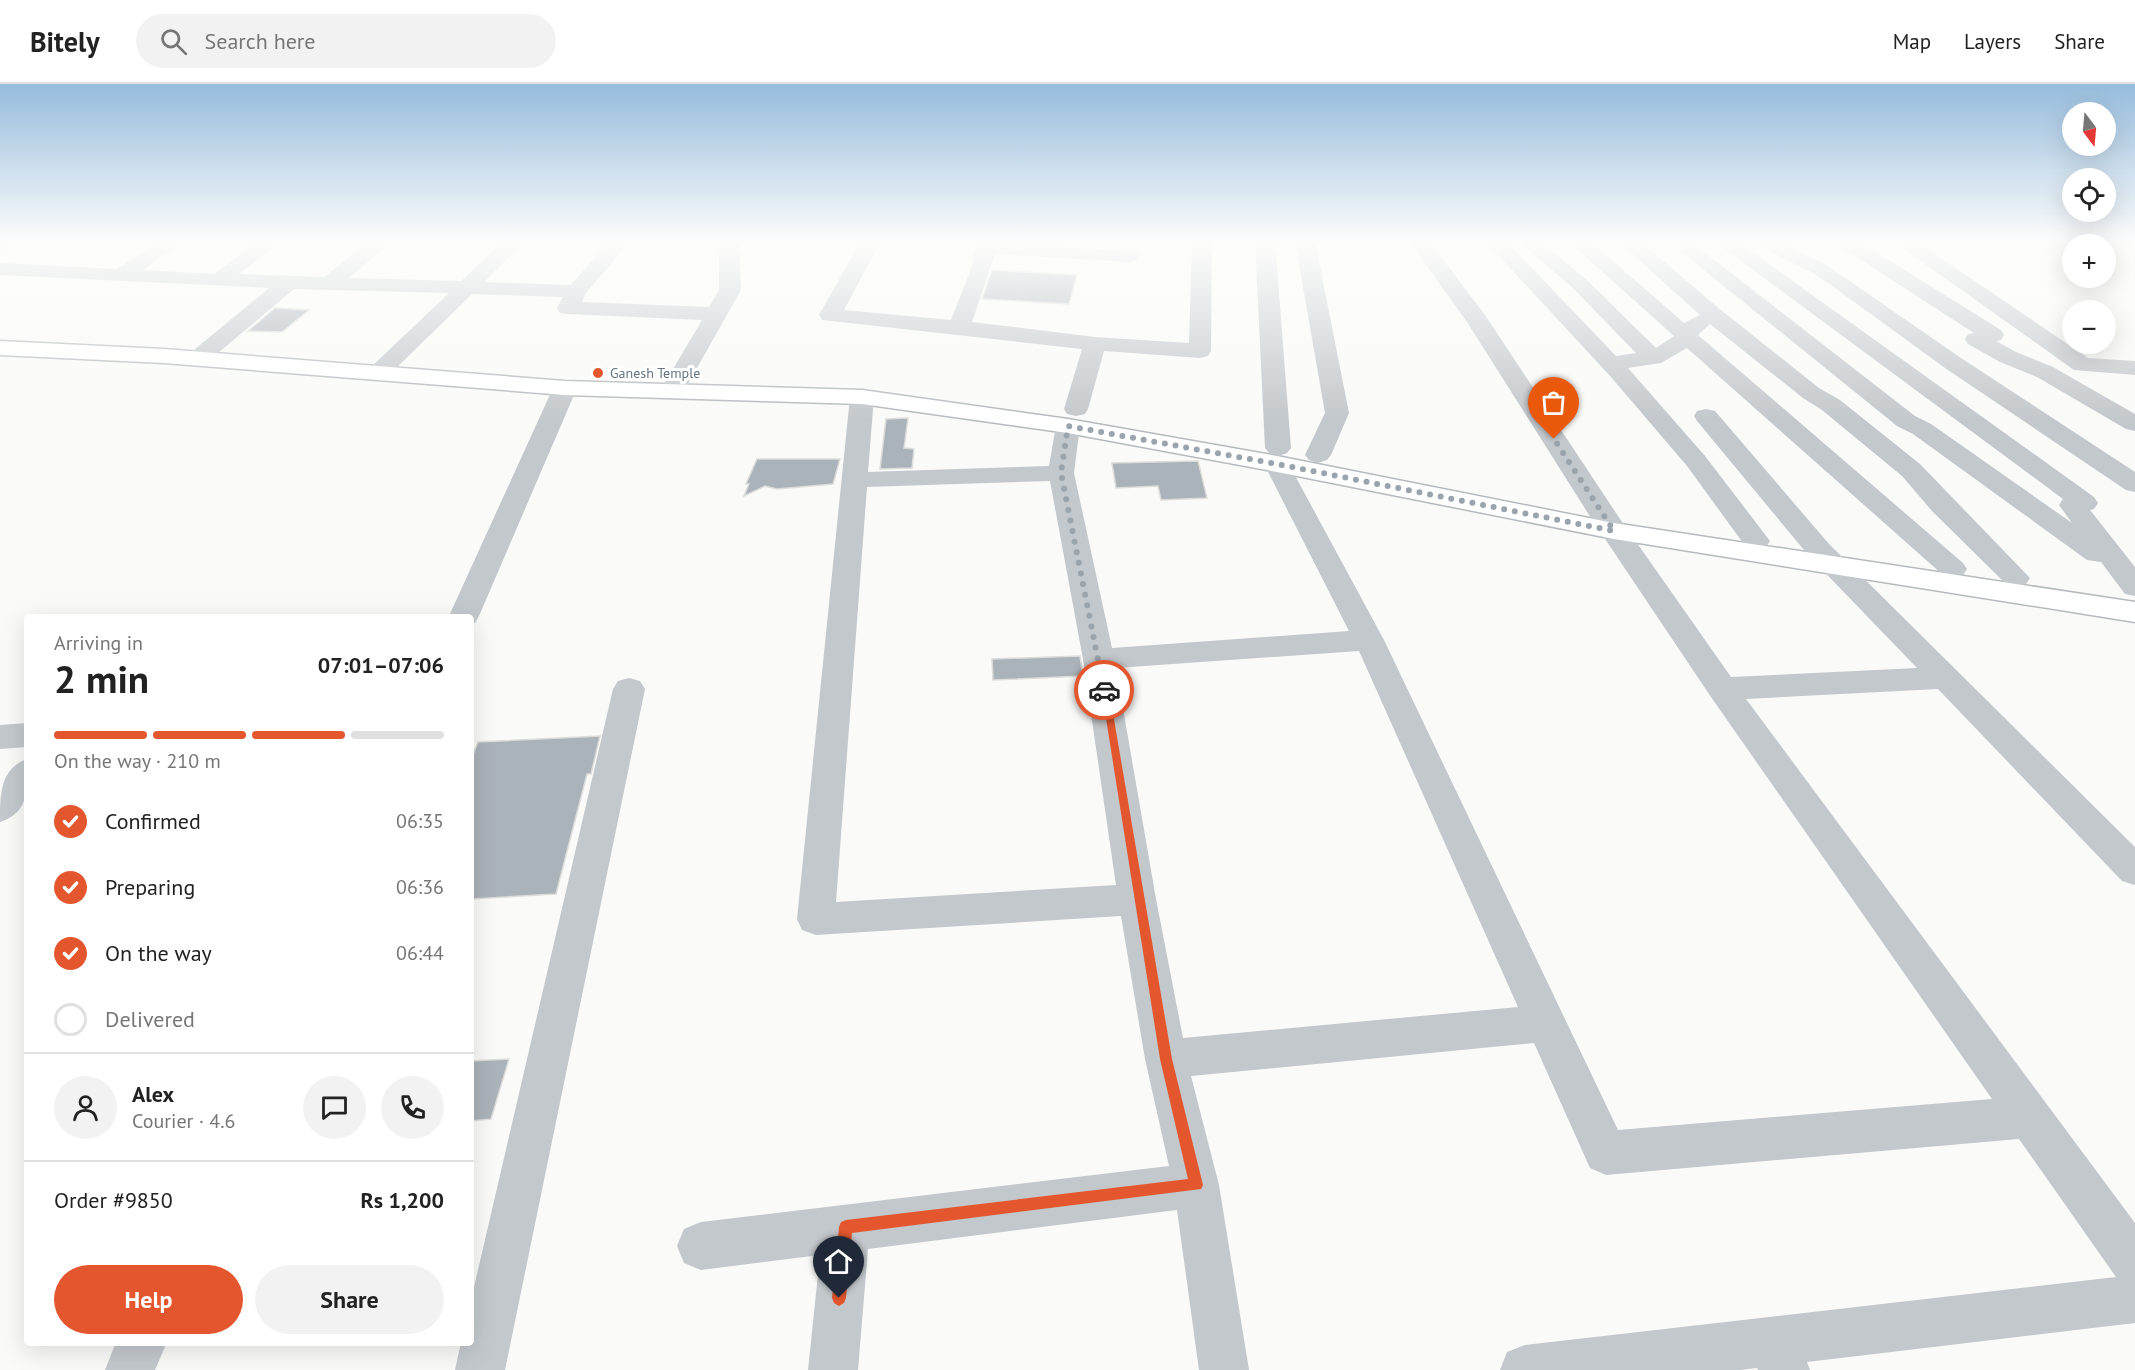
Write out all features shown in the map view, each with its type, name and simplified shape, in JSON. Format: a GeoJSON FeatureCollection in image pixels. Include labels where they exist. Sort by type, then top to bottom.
{"type":"FeatureCollection","features":[{"type":"Feature","properties":{"kind":"main road"},"geometry":{"type":"LineString","coordinates":[[1,348],[197,359],[565,388],[862,397],[1072,417],[1278,456],[1609,525],[1828,558],[2135,612]]}},
{"type":"Feature","properties":{"kind":"main road"},"geometry":{"type":"LineString","coordinates":[[1278,456],[1318,455],[1609,525],[1756,541],[1828,558],[1953,568],[2016,578],[2131,584]]}},
{"type":"Feature","properties":{"kind":"street"},"geometry":{"type":"LineString","coordinates":[[197,359],[266,301]]}},
{"type":"Feature","properties":{"kind":"street"},"geometry":{"type":"LineString","coordinates":[[378,373],[452,301]]}},
{"type":"Feature","properties":{"kind":"street"},"geometry":{"type":"LineString","coordinates":[[572,301],[568,308],[716,314]]}},
{"type":"Feature","properties":{"kind":"street"},"geometry":{"type":"LineString","coordinates":[[672,391],[724,301]]}},
{"type":"Feature","properties":{"kind":"street"},"geometry":{"type":"LineString","coordinates":[[838,301],[830,315],[959,327],[1095,344],[1200,351],[1201,301]]}},
{"type":"Feature","properties":{"kind":"street"},"geometry":{"type":"LineString","coordinates":[[959,327],[969,301]]}},
{"type":"Feature","properties":{"kind":"street"},"geometry":{"type":"LineString","coordinates":[[1269,301],[1278,456],[1370,640],[1606,1153],[2028,1117]]}},
{"type":"Feature","properties":{"kind":"street"},"geometry":{"type":"LineString","coordinates":[[1316,301],[1337,413],[1318,455]]}},
{"type":"Feature","properties":{"kind":"street"},"geometry":{"type":"LineString","coordinates":[[1463,301],[1609,525],[1722,689],[2135,1263]]}},
{"type":"Feature","properties":{"kind":"street"},"geometry":{"type":"LineString","coordinates":[[1552,301],[1610,363],[1696,462],[1756,541]]}},
{"type":"Feature","properties":{"kind":"street"},"geometry":{"type":"LineString","coordinates":[[1597,301],[1653,358]]}},
{"type":"Feature","properties":{"kind":"street"},"geometry":{"type":"LineString","coordinates":[[1648,301],[1953,568]]}},
{"type":"Feature","properties":{"kind":"street"},"geometry":{"type":"LineString","coordinates":[[1697,301],[1911,470],[1942,506],[2016,578]]}},
{"type":"Feature","properties":{"kind":"street"},"geometry":{"type":"LineString","coordinates":[[1610,363],[1653,358],[1665,353],[1685,338],[1690,327],[1713,315],[1727,301]]}},
{"type":"Feature","properties":{"kind":"street"},"geometry":{"type":"LineString","coordinates":[[1752,301],[1906,421],[1922,429],[2131,584]]}},
{"type":"Feature","properties":{"kind":"street"},"geometry":{"type":"LineString","coordinates":[[1804,301],[2085,503],[2072,505],[2131,584]]}},
{"type":"Feature","properties":{"kind":"street"},"geometry":{"type":"LineString","coordinates":[[1866,301],[1953,363],[2135,484]]}},
{"type":"Feature","properties":{"kind":"street"},"geometry":{"type":"LineString","coordinates":[[1939,301],[1993,335],[1976,339],[2007,357],[2045,372],[2135,424]]}},
{"type":"Feature","properties":{"kind":"street"},"geometry":{"type":"LineString","coordinates":[[1990,301],[2082,365],[2135,368]]}},
{"type":"Feature","properties":{"kind":"street"},"geometry":{"type":"LineString","coordinates":[[1095,344],[1072,417],[1061,473],[1099,659],[1137,899],[1166,1059],[1196,1185],[1224,1370]]}},
{"type":"Feature","properties":{"kind":"street"},"geometry":{"type":"LineString","coordinates":[[465,614],[565,388]]}},
{"type":"Feature","properties":{"kind":"street"},"geometry":{"type":"LineString","coordinates":[[862,397],[816,919],[1137,899]]}},
{"type":"Feature","properties":{"kind":"street"},"geometry":{"type":"LineString","coordinates":[[1706,416],[1828,558],[2135,870]]}},
{"type":"Feature","properties":{"kind":"street"},"geometry":{"type":"LineString","coordinates":[[854,480],[1061,473]]}},
{"type":"Feature","properties":{"kind":"street"},"geometry":{"type":"LineString","coordinates":[[1099,659],[1370,640]]}},
{"type":"Feature","properties":{"kind":"street"},"geometry":{"type":"LineString","coordinates":[[1722,689],[1946,678]]}},
{"type":"Feature","properties":{"kind":"street"},"geometry":{"type":"LineString","coordinates":[[480,1370],[629,690]]}},
{"type":"Feature","properties":{"kind":"street"},"geometry":{"type":"LineString","coordinates":[[0,737],[24,735]]}},
{"type":"Feature","properties":{"kind":"street"},"geometry":{"type":"LineString","coordinates":[[0,808],[24,776]]}},
{"type":"Feature","properties":{"kind":"street"},"geometry":{"type":"LineString","coordinates":[[1166,1059],[1546,1023]]}},
{"type":"Feature","properties":{"kind":"street"},"geometry":{"type":"LineString","coordinates":[[700,1246],[1196,1185]]}},
{"type":"Feature","properties":{"kind":"street"},"geometry":{"type":"LineString","coordinates":[[833,1370],[846,1227]]}},
{"type":"Feature","properties":{"kind":"street"},"geometry":{"type":"LineString","coordinates":[[1526,1370],[1778,1356],[2135,1299]]}},
{"type":"Feature","properties":{"kind":"street"},"geometry":{"type":"LineString","coordinates":[[130,1370],[140,1346]]}},
{"type":"Feature","properties":{"kind":"building"},"geometry":{"type":"Polygon","coordinates":[[[1017,301],[1070,301],[1069,304],[1017,301]]]}},
{"type":"Feature","properties":{"kind":"building"},"geometry":{"type":"Polygon","coordinates":[[[275,308],[309,310],[282,332],[248,331],[275,308]]]}},
{"type":"Feature","properties":{"kind":"building"},"geometry":{"type":"Polygon","coordinates":[[[908,418],[904,448],[914,449],[912,468],[880,469],[886,419],[908,418]]]}},
{"type":"Feature","properties":{"kind":"building"},"geometry":{"type":"Polygon","coordinates":[[[757,459],[840,459],[833,484],[777,489],[765,486],[744,496],[749,484],[746,484],[757,459]]]}},
{"type":"Feature","properties":{"kind":"building"},"geometry":{"type":"Polygon","coordinates":[[[1198,461],[1207,498],[1161,500],[1158,486],[1116,488],[1112,463],[1198,461]]]}},
{"type":"Feature","properties":{"kind":"building"},"geometry":{"type":"Polygon","coordinates":[[[1080,656],[1083,676],[993,680],[992,659],[1080,656]]]}},
{"type":"Feature","properties":{"kind":"building"},"geometry":{"type":"Polygon","coordinates":[[[600,736],[591,774],[587,774],[556,894],[474,899],[474,752],[478,742],[600,736]]]}},
{"type":"Feature","properties":{"kind":"building"},"geometry":{"type":"Polygon","coordinates":[[[509,1059],[491,1119],[474,1121],[474,1061],[509,1059]]]}},
{"type":"Feature","properties":{"kind":"way so far"},"geometry":{"type":"LineString","coordinates":[[1104,690],[1061,473],[1068,426],[1277,464],[1614,531],[1554,439]]}},
{"type":"Feature","properties":{"kind":"place","name":"Ganesh Temple"},"geometry":{"type":"Point","coordinates":[598,373]}},
{"type":"Feature","properties":{"kind":"route"},"geometry":{"type":"LineString","coordinates":[[839,1298],[846,1227],[1196,1185],[1166,1059],[1137,899],[1104,690]]}}]}
